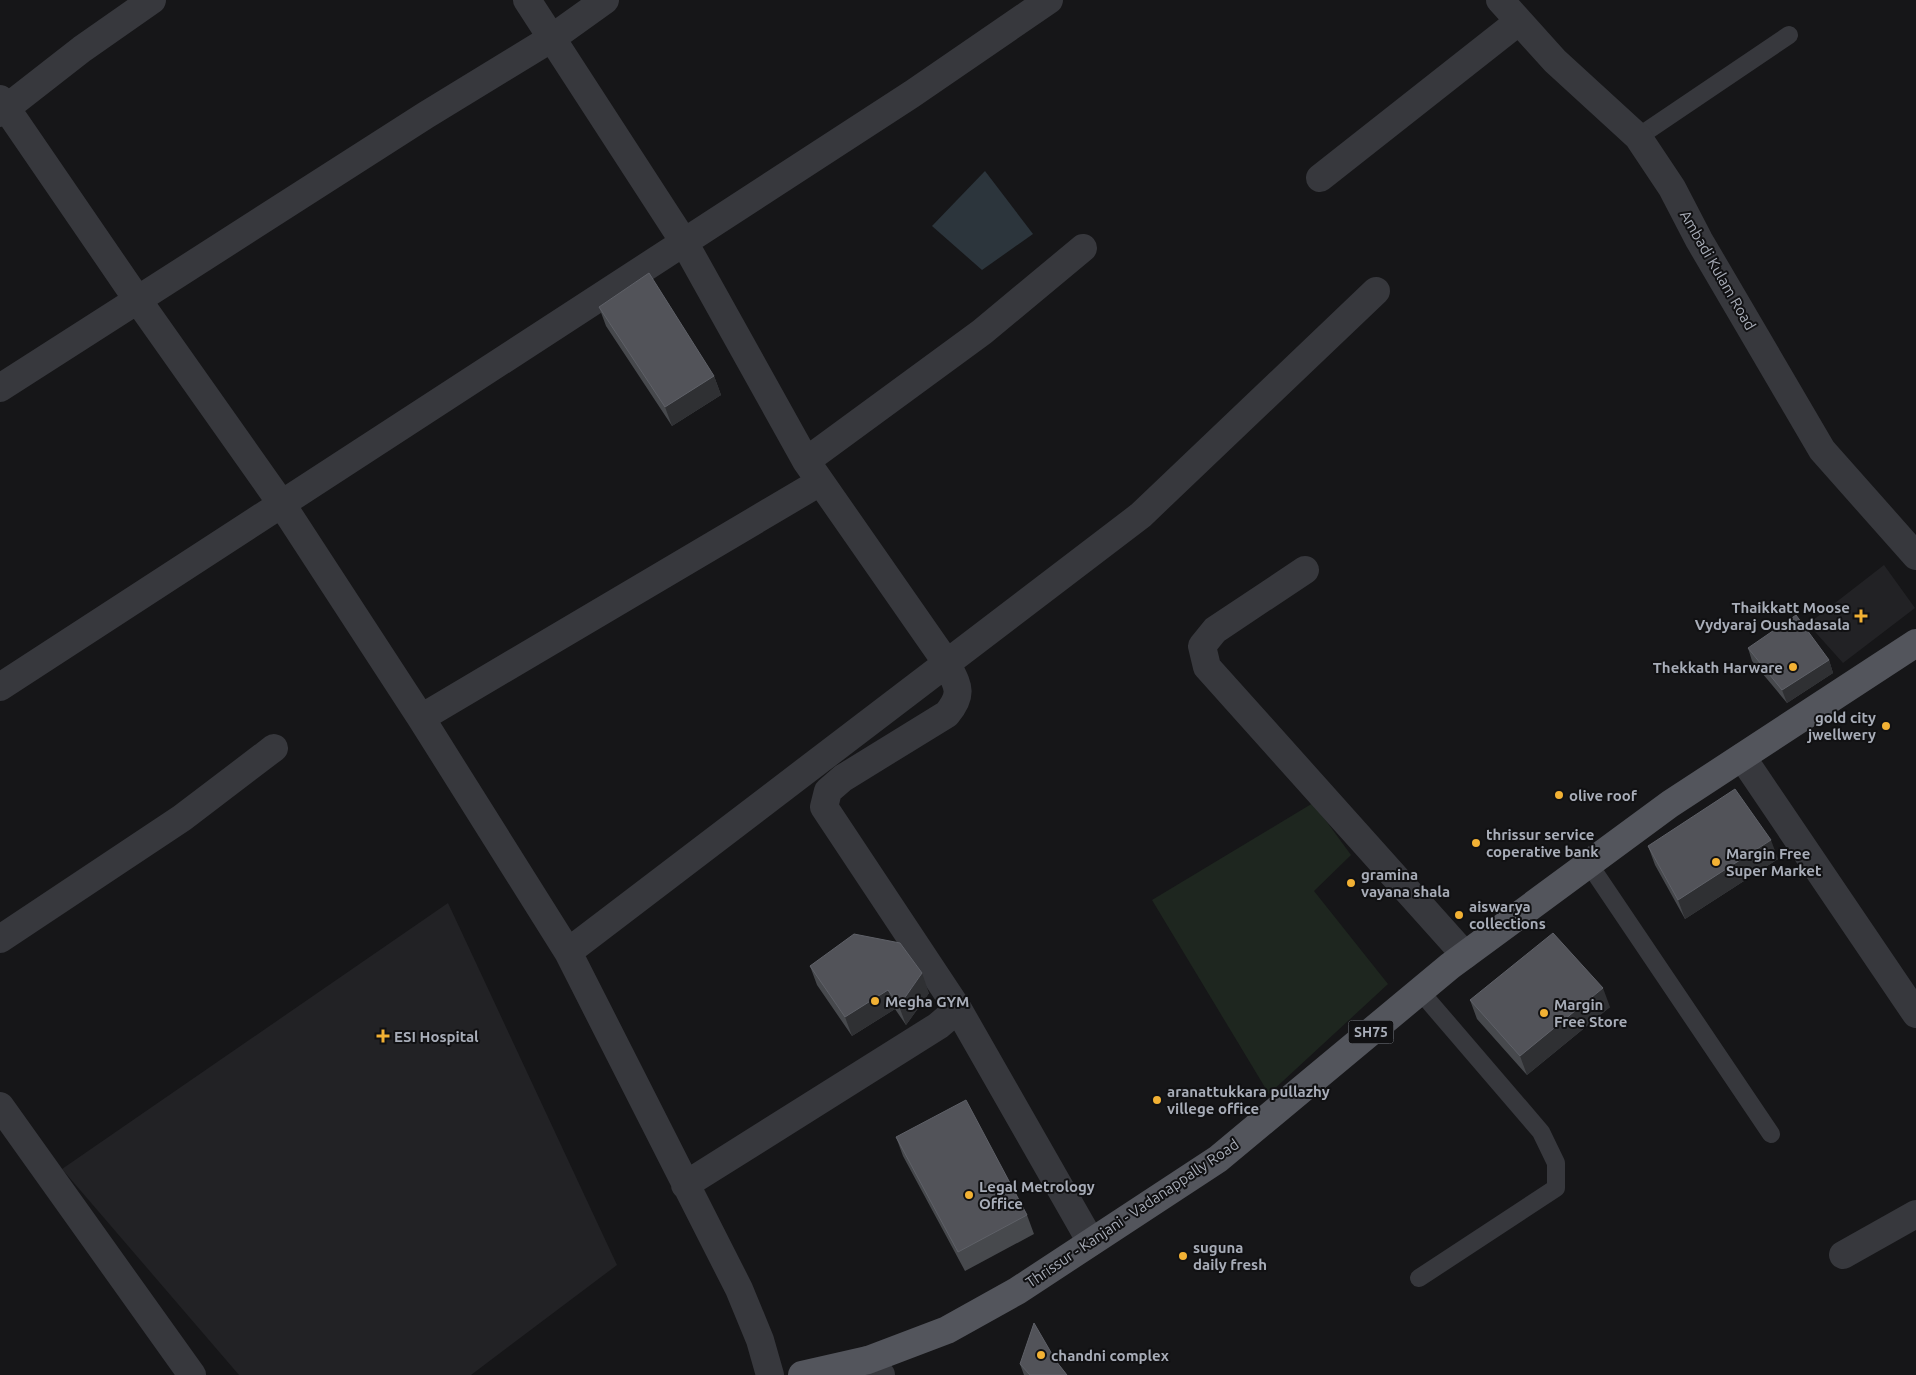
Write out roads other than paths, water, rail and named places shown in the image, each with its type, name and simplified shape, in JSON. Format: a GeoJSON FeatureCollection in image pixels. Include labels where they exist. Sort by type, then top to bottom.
{"type":"FeatureCollection","features":[{"type":"Feature","properties":{"kind":"main road","name":"Thrissur - Kanjani - Vadanappally Road"},"geometry":{"type":"LineString","coordinates":[[802,1375],[875,1368],[1017,1291],[1218,1159],[1465,955],[1670,804],[1916,643]]}},
{"type":"Feature","properties":{"kind":"street"},"geometry":{"type":"LineString","coordinates":[[152,0],[2,106],[281,503],[421,718],[568,952],[739,1289],[760,1340],[770,1375]]}},
{"type":"Feature","properties":{"kind":"street"},"geometry":{"type":"LineString","coordinates":[[527,0],[684,242],[813,472],[946,662],[959,689],[957,702],[947,714],[843,778],[828,791],[824,807],[958,1009],[1091,1242]]}},
{"type":"Feature","properties":{"kind":"street"},"geometry":{"type":"LineString","coordinates":[[0,388],[426,115],[552,38],[605,0]]}},
{"type":"Feature","properties":{"kind":"street"},"geometry":{"type":"LineString","coordinates":[[0,687],[912,94],[1049,0]]}},
{"type":"Feature","properties":{"kind":"street","name":"Ambadi Kulam Road"},"geometry":{"type":"LineString","coordinates":[[1500,0],[1555,62],[1638,137],[1672,188],[1699,240],[1822,450],[1916,556]]}},
{"type":"Feature","properties":{"kind":"street"},"geometry":{"type":"LineString","coordinates":[[1320,178],[1518,22]]}},
{"type":"Feature","properties":{"kind":"street"},"geometry":{"type":"LineString","coordinates":[[421,718],[813,472],[1083,248]]}},
{"type":"Feature","properties":{"kind":"street"},"geometry":{"type":"LineString","coordinates":[[568,952],[1141,515],[1376,291]]}},
{"type":"Feature","properties":{"kind":"street"},"geometry":{"type":"LineString","coordinates":[[1305,570],[1215,630],[1202,646],[1207,667],[1465,955]]}},
{"type":"Feature","properties":{"kind":"street"},"geometry":{"type":"LineString","coordinates":[[0,939],[182,818],[274,748]]}},
{"type":"Feature","properties":{"kind":"street"},"geometry":{"type":"LineString","coordinates":[[1742,757],[1916,1014]]}},
{"type":"Feature","properties":{"kind":"street"},"geometry":{"type":"LineString","coordinates":[[685,1185],[938,1026],[958,1009]]}},
{"type":"Feature","properties":{"kind":"street"},"geometry":{"type":"LineString","coordinates":[[0,1106],[192,1375]]}},
{"type":"Feature","properties":{"kind":"street"},"geometry":{"type":"LineString","coordinates":[[1843,1255],[1916,1214]]}},
{"type":"Feature","properties":{"kind":"lane"},"geometry":{"type":"LineString","coordinates":[[1638,137],[1789,35]]}},
{"type":"Feature","properties":{"kind":"lane"},"geometry":{"type":"LineString","coordinates":[[1589,864],[1771,1134]]}},
{"type":"Feature","properties":{"kind":"lane"},"geometry":{"type":"LineString","coordinates":[[1419,1278],[1556,1188],[1556,1163],[1541,1132],[1420,992]]}},
{"type":"Feature","properties":{"kind":"place","name":"Thaikkatt Moose Vydyaraj Oushadasala"},"geometry":{"type":"Point","coordinates":[1861,616]}},
{"type":"Feature","properties":{"kind":"place","name":"Thekkath Harware"},"geometry":{"type":"Point","coordinates":[1793,667]}},
{"type":"Feature","properties":{"kind":"place","name":"gold city jwellwery"},"geometry":{"type":"Point","coordinates":[1886,726]}},
{"type":"Feature","properties":{"kind":"place","name":"olive roof"},"geometry":{"type":"Point","coordinates":[1559,795]}},
{"type":"Feature","properties":{"kind":"place","name":"thrissur service coperative bank"},"geometry":{"type":"Point","coordinates":[1476,843]}},
{"type":"Feature","properties":{"kind":"place","name":"Margin Free Super Market"},"geometry":{"type":"Point","coordinates":[1716,862]}},
{"type":"Feature","properties":{"kind":"place","name":"gramina vayana shala"},"geometry":{"type":"Point","coordinates":[1351,883]}},
{"type":"Feature","properties":{"kind":"place","name":"aiswarya collections"},"geometry":{"type":"Point","coordinates":[1459,915]}},
{"type":"Feature","properties":{"kind":"place","name":"Megha GYM"},"geometry":{"type":"Point","coordinates":[875,1001]}},
{"type":"Feature","properties":{"kind":"place","name":"Margin Free Store"},"geometry":{"type":"Point","coordinates":[1544,1013]}},
{"type":"Feature","properties":{"kind":"place","name":"ESI Hospital"},"geometry":{"type":"Point","coordinates":[383,1036]}},
{"type":"Feature","properties":{"kind":"place","name":"aranattukkara pullazhy villege office"},"geometry":{"type":"Point","coordinates":[1157,1100]}},
{"type":"Feature","properties":{"kind":"place","name":"Legal Metrology Office"},"geometry":{"type":"Point","coordinates":[969,1195]}},
{"type":"Feature","properties":{"kind":"place","name":"suguna daily fresh"},"geometry":{"type":"Point","coordinates":[1183,1256]}},
{"type":"Feature","properties":{"kind":"place","name":"chandni complex"},"geometry":{"type":"Point","coordinates":[1041,1355]}}]}
